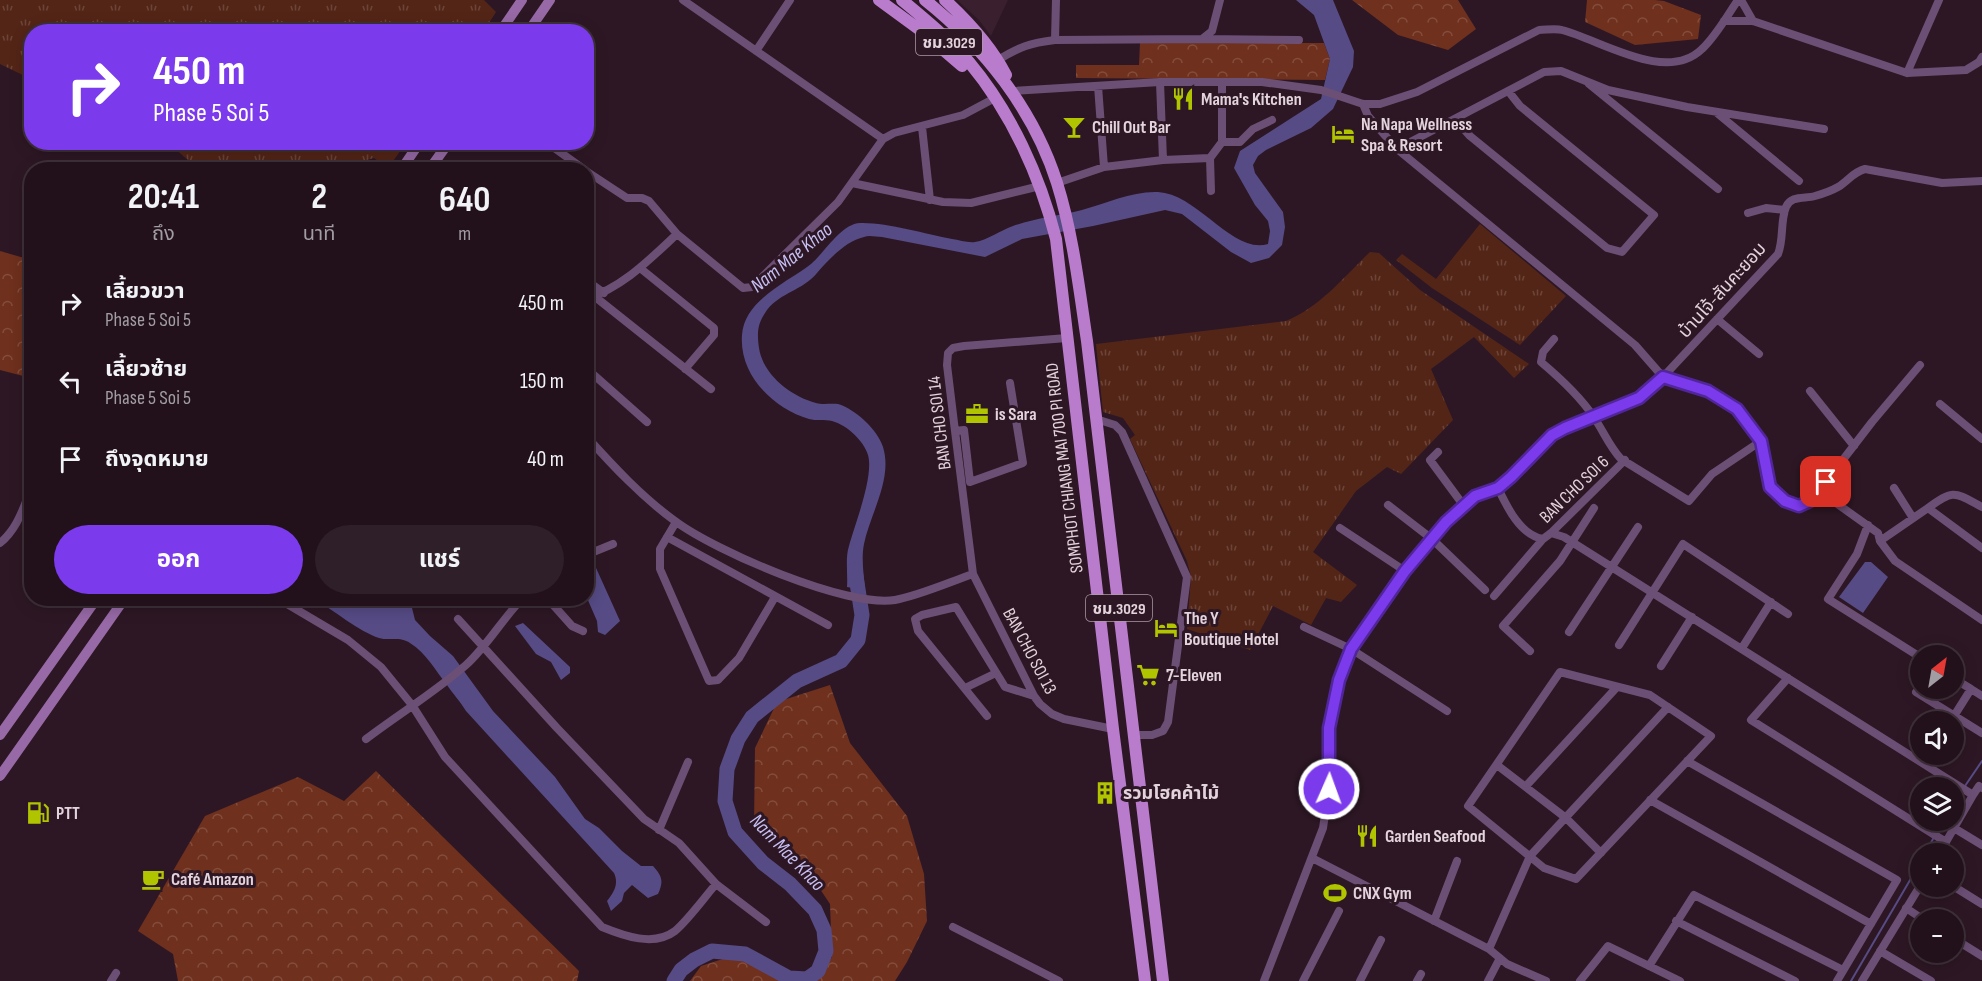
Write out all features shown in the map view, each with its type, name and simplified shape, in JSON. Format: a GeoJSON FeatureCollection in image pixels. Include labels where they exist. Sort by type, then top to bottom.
{"type":"FeatureCollection","features":[{"type":"Feature","properties":{"kind":"main road"},"geometry":{"type":"LineString","coordinates":[[506,24],[522,0]]}},
{"type":"Feature","properties":{"kind":"main road"},"geometry":{"type":"LineString","coordinates":[[534,24],[550,0]]}},
{"type":"Feature","properties":{"kind":"main road"},"geometry":{"type":"LineString","coordinates":[[879,0],[935,42],[992,94]]}},
{"type":"Feature","properties":{"kind":"main road","name":"SOMPHOT CHIANG MAI 700 PI ROAD"},"geometry":{"type":"LineString","coordinates":[[902,0],[951,43],[968,61],[992,94],[1016,134],[1040,186],[1056,238],[1113,729],[1145,981]]}},
{"type":"Feature","properties":{"kind":"main road","name":"SOMPHOT CHIANG MAI 700 PI ROAD"},"geometry":{"type":"LineString","coordinates":[[925,0],[967,38],[1012,91],[1039,137],[1057,183],[1071,236],[1096,419],[1164,981]]}},
{"type":"Feature","properties":{"kind":"main road"},"geometry":{"type":"LineString","coordinates":[[945,0],[980,35],[998,60],[1012,91]]}},
{"type":"Feature","properties":{"kind":"main road"},"geometry":{"type":"LineString","coordinates":[[0,735],[91,606]]}},
{"type":"Feature","properties":{"kind":"main road"},"geometry":{"type":"LineString","coordinates":[[0,776],[119,606]]}},
{"type":"Feature","properties":{"kind":"street"},"geometry":{"type":"LineString","coordinates":[[683,0],[883,139]]}},
{"type":"Feature","properties":{"kind":"street"},"geometry":{"type":"LineString","coordinates":[[756,51],[790,0]]}},
{"type":"Feature","properties":{"kind":"street"},"geometry":{"type":"LineString","coordinates":[[1055,40],[1056,0]]}},
{"type":"Feature","properties":{"kind":"street"},"geometry":{"type":"LineString","coordinates":[[1202,39],[1212,31],[1220,0]]}},
{"type":"Feature","properties":{"kind":"street"},"geometry":{"type":"LineString","coordinates":[[1012,91],[1160,82],[1262,82],[1320,90],[1360,102],[1380,104],[1417,92],[1539,30],[1560,29],[1615,50],[1659,63],[1688,59],[1702,49],[1739,0],[1754,21]]}},
{"type":"Feature","properties":{"kind":"street"},"geometry":{"type":"LineString","coordinates":[[1907,73],[1939,0]]}},
{"type":"Feature","properties":{"kind":"street"},"geometry":{"type":"LineString","coordinates":[[1724,21],[1754,21],[1907,73],[1965,70],[1979,62],[1982,57]]}},
{"type":"Feature","properties":{"kind":"street"},"geometry":{"type":"LineString","coordinates":[[998,60],[1017,48],[1031,43],[1055,40],[1299,40]]}},
{"type":"Feature","properties":{"kind":"street"},"geometry":{"type":"LineString","coordinates":[[1396,149],[1544,72],[1561,71],[1608,90],[1687,107],[1824,129]]}},
{"type":"Feature","properties":{"kind":"street"},"geometry":{"type":"LineString","coordinates":[[1581,78],[1718,189]]}},
{"type":"Feature","properties":{"kind":"street"},"geometry":{"type":"LineString","coordinates":[[1160,82],[1163,160]]}},
{"type":"Feature","properties":{"kind":"street"},"geometry":{"type":"LineString","coordinates":[[1211,191],[1210,158],[1222,142],[1222,82]]}},
{"type":"Feature","properties":{"kind":"street"},"geometry":{"type":"LineString","coordinates":[[1098,86],[1104,167]]}},
{"type":"Feature","properties":{"kind":"street"},"geometry":{"type":"LineString","coordinates":[[1455,119],[1470,136],[1607,248],[1622,252],[1654,214],[1520,106],[1509,92]]}},
{"type":"Feature","properties":{"kind":"street"},"geometry":{"type":"LineString","coordinates":[[594,175],[627,198],[642,198],[649,201],[676,234],[743,288],[752,287],[829,212],[883,139],[894,133],[963,115],[992,94]]}},
{"type":"Feature","properties":{"kind":"street"},"geometry":{"type":"LineString","coordinates":[[1360,102],[1368,116],[1396,149],[1635,345],[1663,377],[1708,391],[1737,409],[1761,441],[1770,487],[1785,501],[1799,506],[1812,500],[1920,365]]}},
{"type":"Feature","properties":{"kind":"street"},"geometry":{"type":"LineString","coordinates":[[1716,111],[1799,181]]}},
{"type":"Feature","properties":{"kind":"street"},"geometry":{"type":"LineString","coordinates":[[1222,142],[1240,142],[1253,129],[1272,120]]}},
{"type":"Feature","properties":{"kind":"street"},"geometry":{"type":"LineString","coordinates":[[922,127],[930,200]]}},
{"type":"Feature","properties":{"kind":"street"},"geometry":{"type":"LineString","coordinates":[[557,150],[575,162]]}},
{"type":"Feature","properties":{"kind":"street"},"geometry":{"type":"LineString","coordinates":[[1057,183],[1104,167],[1163,160],[1210,158]]}},
{"type":"Feature","properties":{"kind":"street"},"geometry":{"type":"LineString","coordinates":[[1748,213],[1766,208],[1785,210],[1787,204],[1793,199],[1814,196],[1838,186],[1855,172],[1865,169],[1942,183],[1982,181]]}},
{"type":"Feature","properties":{"kind":"street"},"geometry":{"type":"LineString","coordinates":[[852,183],[930,200],[971,203],[1040,186]]}},
{"type":"Feature","properties":{"kind":"street","name":"บ้านโจ้-สันคะยอม"},"geometry":{"type":"LineString","coordinates":[[1264,981],[1323,828],[1329,789],[1329,728],[1339,680],[1351,649],[1405,571],[1446,522],[1475,496],[1498,488],[1552,435],[1639,398],[1663,377],[1778,254],[1785,210]]}},
{"type":"Feature","properties":{"kind":"street"},"geometry":{"type":"LineString","coordinates":[[594,296],[604,293],[640,268],[676,234]]}},
{"type":"Feature","properties":{"kind":"street"},"geometry":{"type":"LineString","coordinates":[[640,268],[714,328],[714,335],[685,369]]}},
{"type":"Feature","properties":{"kind":"street"},"geometry":{"type":"LineString","coordinates":[[594,286],[604,293]]}},
{"type":"Feature","properties":{"kind":"street"},"geometry":{"type":"LineString","coordinates":[[594,300],[711,389]]}},
{"type":"Feature","properties":{"kind":"street"},"geometry":{"type":"LineString","coordinates":[[1717,319],[1759,354]]}},
{"type":"Feature","properties":{"kind":"street","name":"BAN CHO SOI 14"},"geometry":{"type":"LineString","coordinates":[[973,574],[955,431],[948,353],[953,348],[964,346],[1067,338]]}},
{"type":"Feature","properties":{"kind":"street"},"geometry":{"type":"LineString","coordinates":[[1554,339],[1543,352],[1541,362],[1570,387],[1594,417],[1614,451],[1689,501],[1712,474],[1761,441]]}},
{"type":"Feature","properties":{"kind":"street"},"geometry":{"type":"LineString","coordinates":[[594,375],[647,422]]}},
{"type":"Feature","properties":{"kind":"street"},"geometry":{"type":"LineString","coordinates":[[955,431],[964,430],[970,482],[1023,463],[1010,383]]}},
{"type":"Feature","properties":{"kind":"street"},"geometry":{"type":"LineString","coordinates":[[1809,391],[1854,446]]}},
{"type":"Feature","properties":{"kind":"street"},"geometry":{"type":"LineString","coordinates":[[1940,404],[1982,439]]}},
{"type":"Feature","properties":{"kind":"street"},"geometry":{"type":"LineString","coordinates":[[1096,419],[1115,425],[1122,432],[1187,577],[1168,722],[1163,731],[1152,735],[1134,735]]}},
{"type":"Feature","properties":{"kind":"street"},"geometry":{"type":"LineString","coordinates":[[594,445],[613,466],[676,522],[747,561],[816,587],[870,599],[894,600],[973,574]]}},
{"type":"Feature","properties":{"kind":"street"},"geometry":{"type":"LineString","coordinates":[[1438,452],[1430,460],[1464,506]]}},
{"type":"Feature","properties":{"kind":"street","name":"BAN CHO SOI 6"},"geometry":{"type":"LineString","coordinates":[[1498,488],[1518,522],[1534,537],[1543,539],[1625,460]]}},
{"type":"Feature","properties":{"kind":"street"},"geometry":{"type":"LineString","coordinates":[[1894,488],[1913,518]]}},
{"type":"Feature","properties":{"kind":"street"},"geometry":{"type":"LineString","coordinates":[[1880,541],[1946,495],[1954,494],[1982,507]]}},
{"type":"Feature","properties":{"kind":"street"},"geometry":{"type":"LineString","coordinates":[[1812,500],[1836,503],[1878,532],[1880,541],[1895,561],[1982,620]]}},
{"type":"Feature","properties":{"kind":"street"},"geometry":{"type":"LineString","coordinates":[[1388,505],[1432,539],[1485,590]]}},
{"type":"Feature","properties":{"kind":"street"},"geometry":{"type":"LineString","coordinates":[[0,543],[11,534],[24,507]]}},
{"type":"Feature","properties":{"kind":"street"},"geometry":{"type":"LineString","coordinates":[[1530,651],[1503,626],[1560,561],[1594,508]]}},
{"type":"Feature","properties":{"kind":"street"},"geometry":{"type":"LineString","coordinates":[[1928,508],[1982,548]]}},
{"type":"Feature","properties":{"kind":"street"},"geometry":{"type":"LineString","coordinates":[[676,522],[660,549],[660,569],[710,681],[718,680],[739,658],[774,597]]}},
{"type":"Feature","properties":{"kind":"street"},"geometry":{"type":"LineString","coordinates":[[1868,525],[1857,554],[1828,599],[1910,651]]}},
{"type":"Feature","properties":{"kind":"street"},"geometry":{"type":"LineString","coordinates":[[1569,632],[1638,527]]}},
{"type":"Feature","properties":{"kind":"street"},"geometry":{"type":"LineString","coordinates":[[1340,528],[1405,571]]}},
{"type":"Feature","properties":{"kind":"street"},"geometry":{"type":"LineString","coordinates":[[1551,533],[1572,541],[1970,794]]}},
{"type":"Feature","properties":{"kind":"street"},"geometry":{"type":"LineString","coordinates":[[667,537],[828,626]]}},
{"type":"Feature","properties":{"kind":"street"},"geometry":{"type":"LineString","coordinates":[[1494,596],[1543,539]]}},
{"type":"Feature","properties":{"kind":"street"},"geometry":{"type":"LineString","coordinates":[[594,552],[613,544]]}},
{"type":"Feature","properties":{"kind":"street"},"geometry":{"type":"LineString","coordinates":[[1619,645],[1683,544],[1788,614]]}},
{"type":"Feature","properties":{"kind":"street","name":"BAN CHO SOI 13"},"geometry":{"type":"LineString","coordinates":[[973,574],[1034,696],[1052,714],[1064,720],[1113,729]]}},
{"type":"Feature","properties":{"kind":"street"},"geometry":{"type":"LineString","coordinates":[[1742,648],[1771,602]]}},
{"type":"Feature","properties":{"kind":"street"},"geometry":{"type":"LineString","coordinates":[[291,606],[348,640],[381,667],[412,705],[445,758],[602,927],[622,936],[643,940],[663,936],[675,931],[716,884]]}},
{"type":"Feature","properties":{"kind":"street"},"geometry":{"type":"LineString","coordinates":[[366,740],[465,665],[485,646],[516,606]]}},
{"type":"Feature","properties":{"kind":"street"},"geometry":{"type":"LineString","coordinates":[[554,606],[572,626],[583,631]]}},
{"type":"Feature","properties":{"kind":"street"},"geometry":{"type":"LineString","coordinates":[[987,716],[918,631],[915,619],[922,615],[956,607],[1005,687],[1034,696]]}},
{"type":"Feature","properties":{"kind":"street"},"geometry":{"type":"LineString","coordinates":[[1661,666],[1692,617]]}},
{"type":"Feature","properties":{"kind":"street"},"geometry":{"type":"LineString","coordinates":[[458,619],[644,819],[679,843],[716,884],[766,922]]}},
{"type":"Feature","properties":{"kind":"street"},"geometry":{"type":"LineString","coordinates":[[1304,627],[1351,649],[1447,711]]}},
{"type":"Feature","properties":{"kind":"street"},"geometry":{"type":"LineString","coordinates":[[965,688],[996,672]]}},
{"type":"Feature","properties":{"kind":"street"},"geometry":{"type":"LineString","coordinates":[[1560,672],[1617,687],[1650,695],[1711,736],[1576,879],[1544,868],[1468,806],[1560,672]]}},
{"type":"Feature","properties":{"kind":"street"},"geometry":{"type":"LineString","coordinates":[[1788,678],[1751,720],[1943,840]]}},
{"type":"Feature","properties":{"kind":"street"},"geometry":{"type":"LineString","coordinates":[[1964,685],[1982,696]]}},
{"type":"Feature","properties":{"kind":"street"},"geometry":{"type":"LineString","coordinates":[[1526,786],[1617,687]]}},
{"type":"Feature","properties":{"kind":"street"},"geometry":{"type":"LineString","coordinates":[[1957,711],[1971,689]]}},
{"type":"Feature","properties":{"kind":"street"},"geometry":{"type":"LineString","coordinates":[[1927,699],[1946,711]]}},
{"type":"Feature","properties":{"kind":"street"},"geometry":{"type":"LineString","coordinates":[[1489,949],[1530,856],[1668,707]]}},
{"type":"Feature","properties":{"kind":"street"},"geometry":{"type":"LineString","coordinates":[[1964,722],[1982,733]]}},
{"type":"Feature","properties":{"kind":"street"},"geometry":{"type":"LineString","coordinates":[[1687,761],[1897,880],[1836,981]]}},
{"type":"Feature","properties":{"kind":"street"},"geometry":{"type":"LineString","coordinates":[[659,831],[688,762]]}},
{"type":"Feature","properties":{"kind":"street"},"geometry":{"type":"LineString","coordinates":[[1497,765],[1566,818],[1601,853]]}},
{"type":"Feature","properties":{"kind":"street"},"geometry":{"type":"LineString","coordinates":[[1964,807],[1970,794],[1979,786],[1982,788]]}},
{"type":"Feature","properties":{"kind":"street"},"geometry":{"type":"LineString","coordinates":[[1650,800],[1871,924]]}},
{"type":"Feature","properties":{"kind":"street"},"geometry":{"type":"LineString","coordinates":[[1942,843],[1951,831]]}},
{"type":"Feature","properties":{"kind":"street"},"geometry":{"type":"LineString","coordinates":[[1959,831],[1982,845]]}},
{"type":"Feature","properties":{"kind":"street"},"geometry":{"type":"LineString","coordinates":[[1312,858],[1489,949],[1531,976],[1546,981]]}},
{"type":"Feature","properties":{"kind":"street"},"geometry":{"type":"LineString","coordinates":[[1434,921],[1457,861]]}},
{"type":"Feature","properties":{"kind":"street"},"geometry":{"type":"LineString","coordinates":[[1964,893],[1982,904]]}},
{"type":"Feature","properties":{"kind":"street"},"geometry":{"type":"LineString","coordinates":[[1649,966],[1694,895],[1843,970]]}},
{"type":"Feature","properties":{"kind":"street"},"geometry":{"type":"LineString","coordinates":[[1862,981],[1913,897]]}},
{"type":"Feature","properties":{"kind":"street"},"geometry":{"type":"LineString","coordinates":[[1906,908],[1910,911]]}},
{"type":"Feature","properties":{"kind":"street"},"geometry":{"type":"LineString","coordinates":[[1303,981],[1339,911]]}},
{"type":"Feature","properties":{"kind":"street"},"geometry":{"type":"LineString","coordinates":[[1676,921],[1796,981]]}},
{"type":"Feature","properties":{"kind":"street"},"geometry":{"type":"LineString","coordinates":[[953,927],[1059,981]]}},
{"type":"Feature","properties":{"kind":"street"},"geometry":{"type":"LineString","coordinates":[[1360,981],[1381,940]]}},
{"type":"Feature","properties":{"kind":"street"},"geometry":{"type":"LineString","coordinates":[[1964,945],[1982,956]]}},
{"type":"Feature","properties":{"kind":"street"},"geometry":{"type":"LineString","coordinates":[[1580,981],[1608,946],[1680,981]]}},
{"type":"Feature","properties":{"kind":"street"},"geometry":{"type":"LineString","coordinates":[[1880,951],[1931,981]]}},
{"type":"Feature","properties":{"kind":"street"},"geometry":{"type":"LineString","coordinates":[[1488,981],[1500,958]]}},
{"type":"Feature","properties":{"kind":"street"},"geometry":{"type":"LineString","coordinates":[[1035,981],[1040,972]]}},
{"type":"Feature","properties":{"kind":"shaded area"},"geometry":{"type":"Polygon","coordinates":[[[957,0],[1008,0],[991,36],[979,20],[957,0]]]}},
{"type":"Feature","properties":{"kind":"shaded area"},"geometry":{"type":"Polygon","coordinates":[[[1296,0],[1333,0],[1354,51],[1353,67],[1333,109],[1311,128],[1266,150],[1258,156],[1253,165],[1255,173],[1283,212],[1285,227],[1282,245],[1269,258],[1251,263],[1231,252],[1182,214],[1165,210],[1022,239],[985,257],[868,236],[844,246],[805,284],[779,299],[767,310],[760,324],[758,343],[762,358],[772,375],[788,390],[807,400],[819,404],[838,404],[852,410],[871,427],[883,447],[885,471],[883,484],[863,549],[865,590],[847,587],[848,551],[866,487],[868,455],[859,439],[843,426],[832,421],[812,420],[796,414],[783,407],[761,388],[752,376],[743,350],[742,335],[750,312],[769,293],[811,264],[846,228],[860,223],[893,226],[975,242],[1021,223],[1082,210],[1129,195],[1158,192],[1173,195],[1187,203],[1242,241],[1255,245],[1268,244],[1270,231],[1268,221],[1255,205],[1234,168],[1240,151],[1321,99],[1330,59],[1314,15],[1296,0]]]}},
{"type":"Feature","properties":{"kind":"shaded area"},"geometry":{"type":"Polygon","coordinates":[[[1865,562],[1871,562],[1888,577],[1863,613],[1839,597],[1865,562]]]}},
{"type":"Feature","properties":{"kind":"shaded area"},"geometry":{"type":"Polygon","coordinates":[[[594,563],[620,621],[605,635],[598,632],[597,621],[590,606],[594,606],[594,563]]]}},
{"type":"Feature","properties":{"kind":"shaded area"},"geometry":{"type":"Polygon","coordinates":[[[325,606],[412,606],[415,620],[453,656],[493,711],[555,777],[585,819],[599,828],[641,866],[653,866],[660,876],[661,886],[658,894],[648,898],[632,885],[624,893],[622,901],[611,911],[607,901],[615,888],[614,873],[466,711],[430,662],[416,647],[406,641],[383,639],[355,626],[325,606]]]}},
{"type":"Feature","properties":{"kind":"shaded area"},"geometry":{"type":"Polygon","coordinates":[[[523,623],[570,667],[570,673],[561,680],[551,662],[536,654],[515,626],[523,623]]]}},
{"type":"Feature","properties":{"kind":"green space"},"geometry":{"type":"Polygon","coordinates":[[[0,0],[484,0],[496,12],[488,24],[24,24],[24,76],[0,64],[0,0]]]}},
{"type":"Feature","properties":{"kind":"green space"},"geometry":{"type":"Polygon","coordinates":[[[1352,0],[1458,0],[1476,29],[1448,50],[1398,35],[1352,0]]]}},
{"type":"Feature","properties":{"kind":"green space"},"geometry":{"type":"Polygon","coordinates":[[[1587,0],[1664,1],[1701,15],[1698,39],[1635,45],[1585,22],[1587,0]]]}},
{"type":"Feature","properties":{"kind":"green space"},"geometry":{"type":"Polygon","coordinates":[[[1140,43],[1324,43],[1330,59],[1325,80],[1076,78],[1076,65],[1139,65],[1140,43]]]}},
{"type":"Feature","properties":{"kind":"green space"},"geometry":{"type":"Polygon","coordinates":[[[176,150],[401,150],[392,162],[380,162],[374,158],[361,162],[191,162],[176,150]]]}},
{"type":"Feature","properties":{"kind":"green space"},"geometry":{"type":"Polygon","coordinates":[[[1480,224],[1566,296],[1520,345],[1432,288],[1396,260],[1402,254],[1436,279],[1480,224]]]}},
{"type":"Feature","properties":{"kind":"green space"},"geometry":{"type":"Polygon","coordinates":[[[0,251],[24,258],[24,376],[0,370],[0,251]]]}},
{"type":"Feature","properties":{"kind":"green space"},"geometry":{"type":"Polygon","coordinates":[[[1370,252],[1379,253],[1420,290],[1529,364],[1514,378],[1474,337],[1431,369],[1453,420],[1401,474],[1387,467],[1356,491],[1313,552],[1357,585],[1341,602],[1326,598],[1311,625],[1273,606],[1250,650],[1187,629],[1191,577],[1187,561],[1130,439],[1135,435],[1123,418],[1103,412],[1096,344],[1286,321],[1320,300],[1370,252]]]}},
{"type":"Feature","properties":{"kind":"green space"},"geometry":{"type":"Polygon","coordinates":[[[830,685],[850,743],[907,816],[924,874],[927,921],[895,981],[809,981],[817,980],[832,957],[830,904],[798,856],[754,826],[755,748],[777,702],[830,685]]]}},
{"type":"Feature","properties":{"kind":"green space"},"geometry":{"type":"Polygon","coordinates":[[[376,771],[579,971],[577,981],[178,981],[173,954],[138,931],[205,816],[298,777],[344,801],[376,771]]]}},
{"type":"Feature","properties":{"kind":"green space"},"geometry":{"type":"Polygon","coordinates":[[[732,956],[754,963],[786,981],[690,981],[701,966],[732,956]]]}},
{"type":"Feature","properties":{"kind":"waterway","name":"Nam Mae Khao"},"geometry":{"type":"LineString","coordinates":[[674,981],[681,970],[712,951],[745,954],[789,978],[807,979],[818,971],[826,951],[824,930],[815,910],[790,884],[763,863],[735,832],[725,801],[727,769],[738,739],[752,717],[797,681],[841,661],[858,640],[862,615],[855,570]]}},
{"type":"Feature","properties":{"kind":"waterway"},"geometry":{"type":"LineString","coordinates":[[1965,786],[1982,761]]}},
{"type":"Feature","properties":{"kind":"waterway"},"geometry":{"type":"LineString","coordinates":[[1931,843],[1937,831]]}},
{"type":"Feature","properties":{"kind":"waterway"},"geometry":{"type":"LineString","coordinates":[[1851,981],[1910,880]]}},
{"type":"Feature","properties":{"kind":"place","name":"Mama's Kitchen"},"geometry":{"type":"Point","coordinates":[1183,99]}},
{"type":"Feature","properties":{"kind":"place","name":"Chill Out Bar"},"geometry":{"type":"Point","coordinates":[1074,127]}},
{"type":"Feature","properties":{"kind":"place","name":"Na Napa Wellness Spa & Resort"},"geometry":{"type":"Point","coordinates":[1343,134]}},
{"type":"Feature","properties":{"kind":"place","name":"is Sara"},"geometry":{"type":"Point","coordinates":[977,414]}},
{"type":"Feature","properties":{"kind":"place","name":"The Y Boutique Hotel"},"geometry":{"type":"Point","coordinates":[1166,628]}},
{"type":"Feature","properties":{"kind":"place","name":"7-Eleven"},"geometry":{"type":"Point","coordinates":[1148,675]}},
{"type":"Feature","properties":{"kind":"place","name":"รวมโฮคค้าไม้"},"geometry":{"type":"Point","coordinates":[1105,793]}},
{"type":"Feature","properties":{"kind":"place","name":"PTT"},"geometry":{"type":"Point","coordinates":[38,813]}},
{"type":"Feature","properties":{"kind":"place","name":"Garden Seafood"},"geometry":{"type":"Point","coordinates":[1367,836]}},
{"type":"Feature","properties":{"kind":"place","name":"Café Amazon"},"geometry":{"type":"Point","coordinates":[153,879]}},
{"type":"Feature","properties":{"kind":"place","name":"CNX Gym"},"geometry":{"type":"Point","coordinates":[1335,893]}},
{"type":"Feature","properties":{"kind":"route"},"geometry":{"type":"LineString","coordinates":[[1329,789],[1329,728],[1339,680],[1351,649],[1405,571],[1446,522],[1475,496],[1498,488],[1552,435],[1639,398],[1663,377],[1708,391],[1737,409],[1761,441],[1770,487],[1785,501],[1799,506],[1812,500],[1826,482]]}}]}
